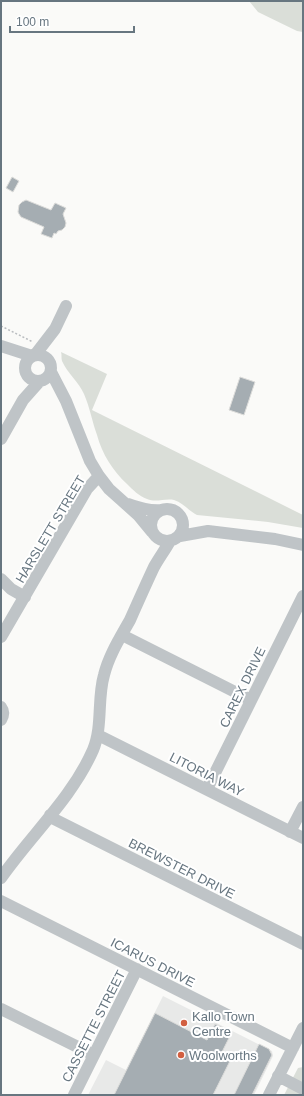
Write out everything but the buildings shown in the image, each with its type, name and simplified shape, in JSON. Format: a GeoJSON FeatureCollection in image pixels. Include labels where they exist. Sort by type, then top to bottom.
{"type":"FeatureCollection","features":[{"type":"Feature","properties":{"kind":"street"},"geometry":{"type":"LineString","coordinates":[[23,400],[26,387],[25,371],[27,362],[55,329],[66,306]]}},
{"type":"Feature","properties":{"kind":"street"},"geometry":{"type":"LineString","coordinates":[[1,439],[23,400],[44,378],[52,365],[39,348],[2,347]]}},
{"type":"Feature","properties":{"kind":"street"},"geometry":{"type":"LineString","coordinates":[[2,347],[25,371],[31,380],[44,378]]}},
{"type":"Feature","properties":{"kind":"street"},"geometry":{"type":"LineString","coordinates":[[39,348],[42,355],[48,359]]}},
{"type":"Feature","properties":{"kind":"street"},"geometry":{"type":"LineString","coordinates":[[44,378],[66,400],[90,461],[99,476],[109,489],[138,515],[162,541],[208,531],[275,539],[303,545]]}},
{"type":"Feature","properties":{"kind":"street","name":"HARSLETT STREET"},"geometry":{"type":"LineString","coordinates":[[1,637],[87,490],[99,476]]}},
{"type":"Feature","properties":{"kind":"street"},"geometry":{"type":"LineString","coordinates":[[123,502],[142,509],[153,511],[169,509],[175,511],[182,518],[208,531]]}},
{"type":"Feature","properties":{"kind":"street"},"geometry":{"type":"LineString","coordinates":[[154,568],[157,555],[151,523],[152,519],[162,510]]}},
{"type":"Feature","properties":{"kind":"street"},"geometry":{"type":"LineString","coordinates":[[1,878],[80,776],[94,748],[98,736],[103,676],[110,656],[122,635],[154,568],[184,527],[182,518]]}},
{"type":"Feature","properties":{"kind":"street"},"geometry":{"type":"LineString","coordinates":[[1,579],[11,589],[25,597]]}},
{"type":"Feature","properties":{"kind":"street","name":"CAREX DRIVE"},"geometry":{"type":"LineString","coordinates":[[207,790],[303,596]]}},
{"type":"Feature","properties":{"kind":"street"},"geometry":{"type":"LineString","coordinates":[[122,635],[251,700]]}},
{"type":"Feature","properties":{"kind":"street"},"geometry":{"type":"LineString","coordinates":[[1,706],[3,709],[3,716],[1,720]]}},
{"type":"Feature","properties":{"kind":"street","name":"LITORIA WAY"},"geometry":{"type":"LineString","coordinates":[[98,736],[303,838]]}},
{"type":"Feature","properties":{"kind":"street"},"geometry":{"type":"LineString","coordinates":[[290,832],[303,807]]}},
{"type":"Feature","properties":{"kind":"street","name":"BREWSTER DRIVE"},"geometry":{"type":"LineString","coordinates":[[50,815],[52,818],[303,944]]}},
{"type":"Feature","properties":{"kind":"street","name":"ICARUS DRIVE"},"geometry":{"type":"LineString","coordinates":[[1,901],[293,1048]]}},
{"type":"Feature","properties":{"kind":"street","name":"CASSETTE STREET"},"geometry":{"type":"LineString","coordinates":[[74,1095],[137,969]]}},
{"type":"Feature","properties":{"kind":"street"},"geometry":{"type":"LineString","coordinates":[[1,1009],[94,1055]]}},
{"type":"Feature","properties":{"kind":"street"},"geometry":{"type":"LineString","coordinates":[[269,1095],[303,1028]]}},
{"type":"Feature","properties":{"kind":"street"},"geometry":{"type":"LineString","coordinates":[[278,1076],[303,1089]]}},
{"type":"Feature","properties":{"kind":"path"},"geometry":{"type":"LineString","coordinates":[[1,326],[39,348]]}},
{"type":"Feature","properties":{"kind":"shaded area"},"geometry":{"type":"Polygon","coordinates":[[[249,1],[303,1],[303,32],[297,31],[258,12],[249,1]]]}},
{"type":"Feature","properties":{"kind":"shaded area"},"geometry":{"type":"Polygon","coordinates":[[[61,352],[107,374],[92,410],[303,515],[303,528],[268,522],[197,515],[174,500],[154,501],[139,495],[117,474],[105,455],[99,442],[84,394],[64,365],[61,352]]]}},
{"type":"Feature","properties":{"kind":"shaded area","name":"Kallo Town Centre"},"geometry":{"type":"Polygon","coordinates":[[[163,996],[272,1051],[273,1056],[254,1095],[88,1095],[106,1060],[126,1070],[163,996]]]}},
{"type":"Feature","properties":{"kind":"shaded area"},"geometry":{"type":"Polygon","coordinates":[[[303,1067],[303,1095],[284,1095],[298,1068],[303,1067]]]}},
{"type":"Feature","properties":{"kind":"place","name":"Kallo Town Centre"},"geometry":{"type":"Point","coordinates":[184,1023]}},
{"type":"Feature","properties":{"kind":"place","name":"Woolworths"},"geometry":{"type":"Point","coordinates":[181,1055]}}]}
